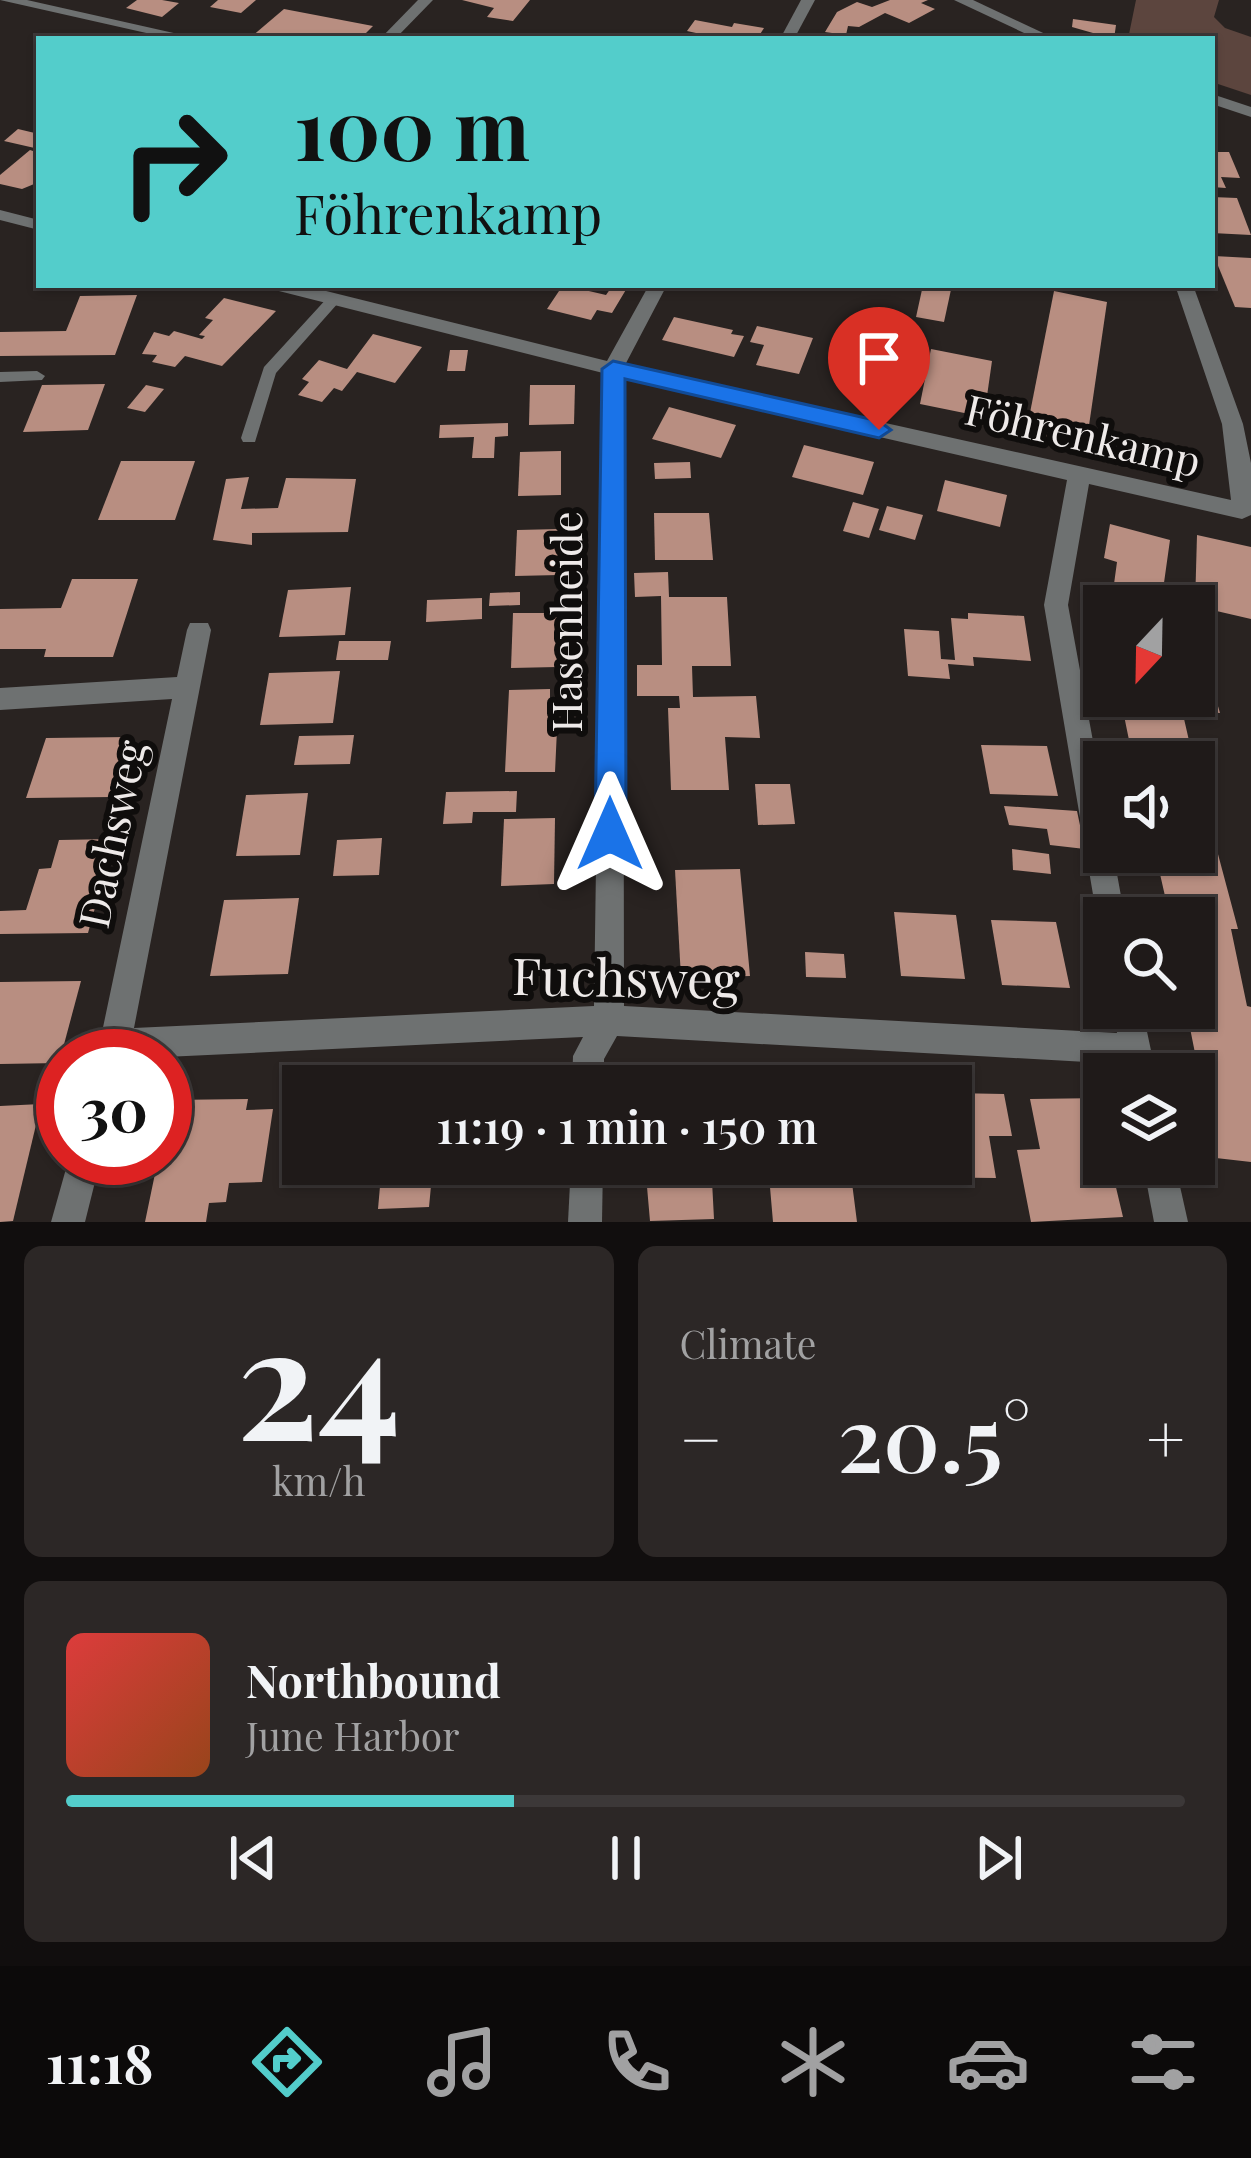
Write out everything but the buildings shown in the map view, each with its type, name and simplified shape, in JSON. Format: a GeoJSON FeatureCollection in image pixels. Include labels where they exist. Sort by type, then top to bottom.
{"type":"FeatureCollection","features":[{"type":"Feature","properties":{"kind":"street"},"geometry":{"type":"LineString","coordinates":[[6,0],[180,36]]}},
{"type":"Feature","properties":{"kind":"street"},"geometry":{"type":"LineString","coordinates":[[390,36],[426,0]]}},
{"type":"Feature","properties":{"kind":"street"},"geometry":{"type":"LineString","coordinates":[[790,36],[808,0]]}},
{"type":"Feature","properties":{"kind":"street"},"geometry":{"type":"LineString","coordinates":[[961,0],[1042,36]]}},
{"type":"Feature","properties":{"kind":"street"},"geometry":{"type":"LineString","coordinates":[[1215,101],[1251,112]]}},
{"type":"Feature","properties":{"kind":"street"},"geometry":{"type":"LineString","coordinates":[[0,215],[36,224]]}},
{"type":"Feature","properties":{"kind":"street","name":"Föhrenkamp"},"geometry":{"type":"LineString","coordinates":[[290,288],[613,369],[1242,511],[1245,470],[1234,422],[1185,288]]}},
{"type":"Feature","properties":{"kind":"street"},"geometry":{"type":"LineString","coordinates":[[613,369],[656,288]]}},
{"type":"Feature","properties":{"kind":"street","name":"Hasenheide"},"geometry":{"type":"LineString","coordinates":[[589,1065],[589,1056],[609,1020],[613,369]]}},
{"type":"Feature","properties":{"kind":"street"},"geometry":{"type":"LineString","coordinates":[[1079,476],[1056,604],[1108,897]]}},
{"type":"Feature","properties":{"kind":"street","name":"Dachsweg"},"geometry":{"type":"LineString","coordinates":[[119,1029],[200,630]]}},
{"type":"Feature","properties":{"kind":"street"},"geometry":{"type":"LineString","coordinates":[[0,699],[189,687]]}},
{"type":"Feature","properties":{"kind":"street","name":"Fuchsweg"},"geometry":{"type":"LineString","coordinates":[[192,1045],[609,1020],[1083,1058]]}},
{"type":"Feature","properties":{"kind":"street"},"geometry":{"type":"LineString","coordinates":[[68,1222],[78,1185]]}},
{"type":"Feature","properties":{"kind":"street"},"geometry":{"type":"LineString","coordinates":[[585,1222],[586,1185]]}},
{"type":"Feature","properties":{"kind":"street"},"geometry":{"type":"LineString","coordinates":[[1164,1185],[1172,1222]]}},
{"type":"Feature","properties":{"kind":"lane"},"geometry":{"type":"LineString","coordinates":[[249,437],[269,370],[334,299]]}},
{"type":"Feature","properties":{"kind":"lane"},"geometry":{"type":"LineString","coordinates":[[0,376],[38,376]]}},
{"type":"Feature","properties":{"kind":"shaded area"},"geometry":{"type":"Polygon","coordinates":[[[1136,0],[1219,0],[1214,17],[1225,28],[1251,37],[1251,95],[1215,83],[1215,36],[1129,36],[1136,0]]]}},
{"type":"Feature","properties":{"kind":"route"},"geometry":{"type":"LineString","coordinates":[[610,834],[613,369],[879,430]]}}]}
